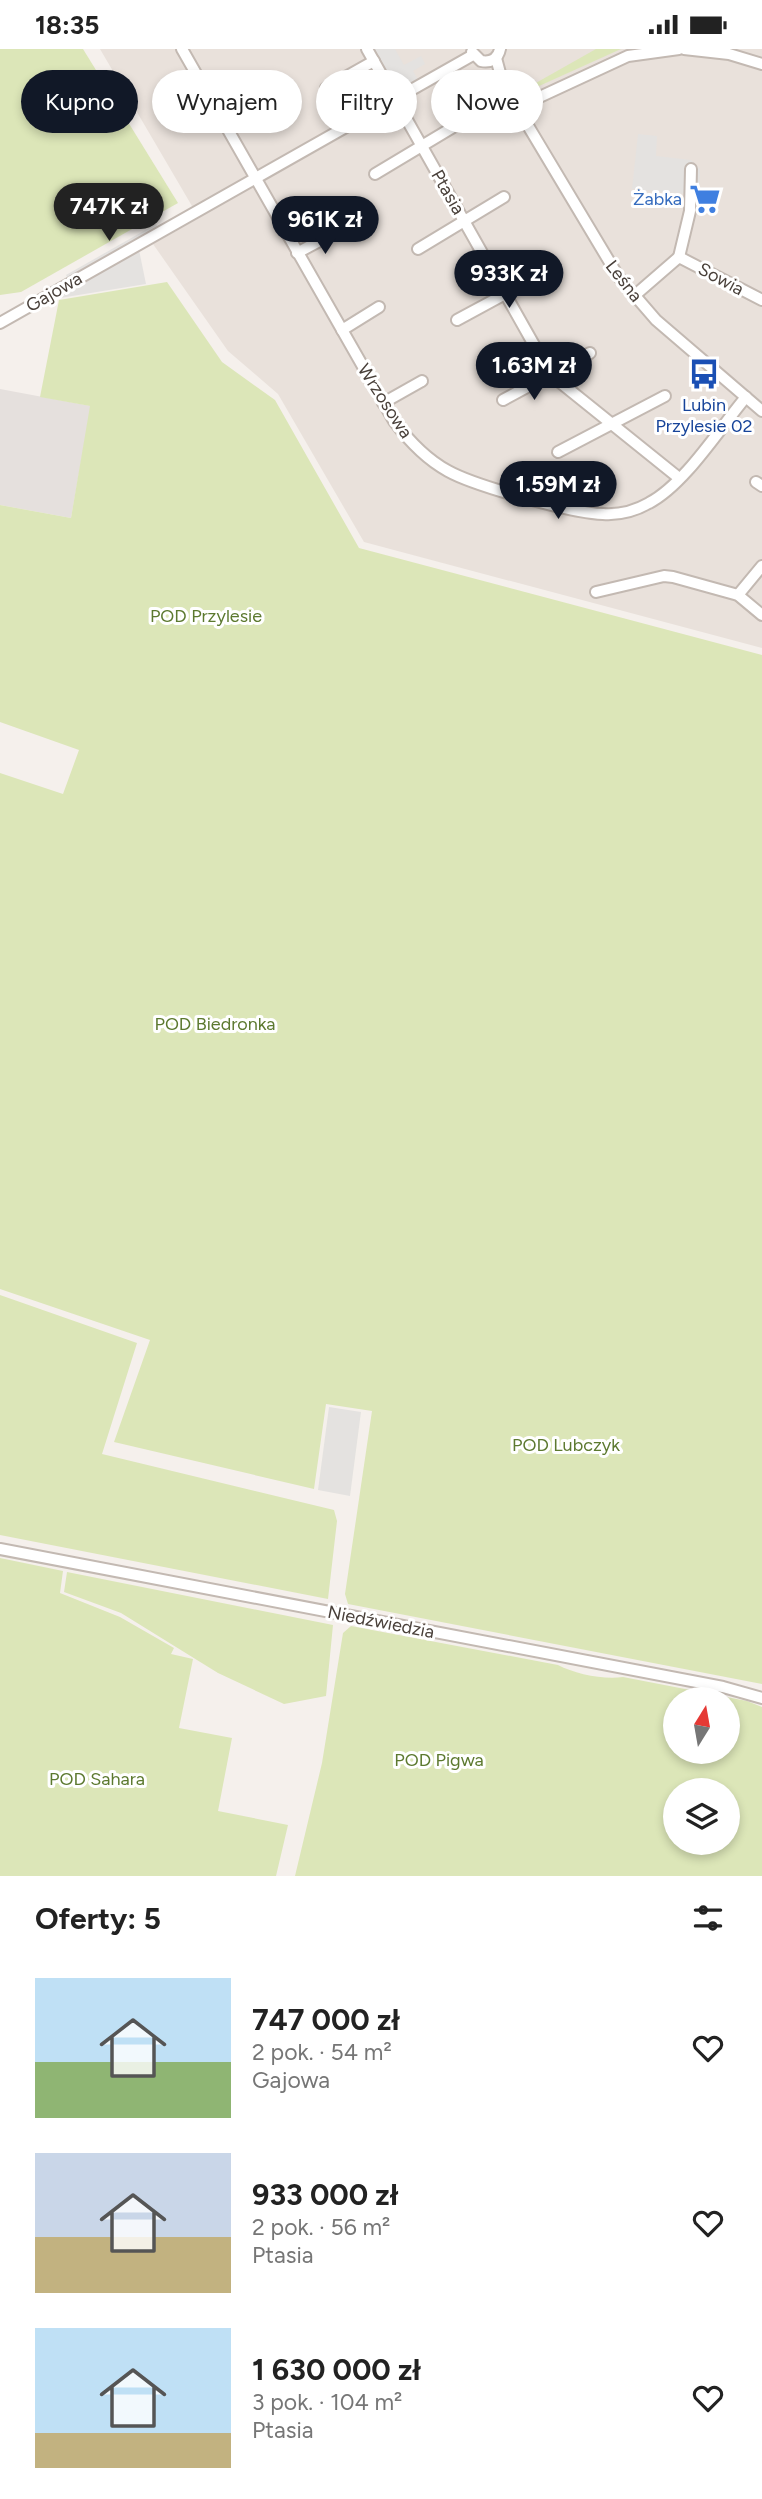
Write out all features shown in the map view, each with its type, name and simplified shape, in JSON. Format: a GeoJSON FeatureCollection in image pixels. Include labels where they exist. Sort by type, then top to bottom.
{"type":"FeatureCollection","features":[{"type":"Feature","properties":{"kind":"street","name":"Wrzosowa"},"geometry":{"type":"LineString","coordinates":[[182,49],[194,70]]}},
{"type":"Feature","properties":{"kind":"street","name":"Ptasia"},"geometry":{"type":"LineString","coordinates":[[367,49],[379,70]]}},
{"type":"Feature","properties":{"kind":"street"},"geometry":{"type":"LineString","coordinates":[[543,95],[628,56],[682,49],[729,54],[762,64]]}},
{"type":"Feature","properties":{"kind":"street"},"geometry":{"type":"LineString","coordinates":[[472,52],[494,56]]}},
{"type":"Feature","properties":{"kind":"street","name":"Gajowa"},"geometry":{"type":"LineString","coordinates":[[417,85],[472,52]]}},
{"type":"Feature","properties":{"kind":"street"},"geometry":{"type":"LineString","coordinates":[[358,70],[374,61]]}},
{"type":"Feature","properties":{"kind":"street","name":"Wrzosowa"},"geometry":{"type":"LineString","coordinates":[[230,133],[383,403],[407,439],[446,470],[472,482],[580,511],[611,514],[639,508],[664,493],[679,478],[747,397]]}},
{"type":"Feature","properties":{"kind":"street","name":"Gajowa"},"geometry":{"type":"LineString","coordinates":[[0,323],[334,133]]}},
{"type":"Feature","properties":{"kind":"street","name":"Ptasia"},"geometry":{"type":"LineString","coordinates":[[414,133],[551,375],[679,478]]}},
{"type":"Feature","properties":{"kind":"street"},"geometry":{"type":"LineString","coordinates":[[375,174],[443,133]]}},
{"type":"Feature","properties":{"kind":"street","name":"Leśna"},"geometry":{"type":"LineString","coordinates":[[533,133],[600,250],[634,296],[666,328],[762,411]]}},
{"type":"Feature","properties":{"kind":"street","name":"Sowia"},"geometry":{"type":"LineString","coordinates":[[634,296],[679,257],[690,211],[691,169]]}},
{"type":"Feature","properties":{"kind":"street"},"geometry":{"type":"LineString","coordinates":[[418,249],[504,197]]}},
{"type":"Feature","properties":{"kind":"street"},"geometry":{"type":"LineString","coordinates":[[298,253],[338,231]]}},
{"type":"Feature","properties":{"kind":"street","name":"Sowia"},"geometry":{"type":"LineString","coordinates":[[679,257],[762,300]]}},
{"type":"Feature","properties":{"kind":"street"},"geometry":{"type":"LineString","coordinates":[[457,320],[544,273]]}},
{"type":"Feature","properties":{"kind":"street"},"geometry":{"type":"LineString","coordinates":[[341,330],[379,307]]}},
{"type":"Feature","properties":{"kind":"street"},"geometry":{"type":"LineString","coordinates":[[503,400],[590,353]]}},
{"type":"Feature","properties":{"kind":"street"},"geometry":{"type":"LineString","coordinates":[[383,403],[422,381]]}},
{"type":"Feature","properties":{"kind":"street"},"geometry":{"type":"LineString","coordinates":[[558,452],[612,426],[665,395]]}},
{"type":"Feature","properties":{"kind":"street"},"geometry":{"type":"LineString","coordinates":[[738,595],[762,566]]}},
{"type":"Feature","properties":{"kind":"street"},"geometry":{"type":"LineString","coordinates":[[596,591],[664,576],[738,595],[762,615]]}},
{"type":"Feature","properties":{"kind":"street","name":"Niedźwiedzia"},"geometry":{"type":"LineString","coordinates":[[0,1549],[723,1687],[762,1698]]}},
{"type":"Feature","properties":{"kind":"shaded area"},"geometry":{"type":"Polygon","coordinates":[[[100,49],[762,49],[762,648],[364,542],[278,394],[228,351],[153,244],[199,218],[138,114],[138,70],[112,70],[100,49]]]}},
{"type":"Feature","properties":{"kind":"shaded area"},"geometry":{"type":"Polygon","coordinates":[[[374,49],[395,49],[404,65],[421,56],[425,64],[415,70],[386,70],[374,49]]]}},
{"type":"Feature","properties":{"kind":"shaded area"},"geometry":{"type":"Polygon","coordinates":[[[638,134],[657,136],[656,156],[691,160],[700,169],[699,195],[632,189],[638,134]]]}},
{"type":"Feature","properties":{"kind":"shaded area"},"geometry":{"type":"Polygon","coordinates":[[[156,224],[160,232],[138,245],[146,284],[60,298],[102,272],[99,267],[70,283],[66,275],[156,224]]]}},
{"type":"Feature","properties":{"kind":"shaded area"},"geometry":{"type":"Polygon","coordinates":[[[0,389],[91,406],[71,518],[0,505],[0,389]]]}},
{"type":"Feature","properties":{"kind":"shaded area"},"geometry":{"type":"Polygon","coordinates":[[[329,1407],[361,1412],[350,1496],[318,1490],[329,1407]]]}},
{"type":"Feature","properties":{"kind":"green space"},"geometry":{"type":"Polygon","coordinates":[[[0,49],[83,49],[96,70],[21,70],[21,133],[135,133],[178,203],[21,292],[0,295],[0,49]]]}},
{"type":"Feature","properties":{"kind":"green space"},"geometry":{"type":"Polygon","coordinates":[[[596,49],[621,49],[543,84],[543,79],[596,49]]]}},
{"type":"Feature","properties":{"kind":"green space"},"geometry":{"type":"Polygon","coordinates":[[[167,282],[222,362],[275,400],[359,548],[762,655],[762,1684],[348,1604],[345,1594],[372,1411],[326,1404],[314,1489],[114,1442],[150,1340],[0,1289],[0,773],[63,794],[79,750],[0,722],[0,505],[71,518],[90,406],[40,397],[59,300],[167,282]]]}},
{"type":"Feature","properties":{"kind":"green space"},"geometry":{"type":"Polygon","coordinates":[[[0,1295],[137,1343],[102,1454],[334,1510],[337,1521],[328,1599],[0,1535],[0,1295]]]}},
{"type":"Feature","properties":{"kind":"green space","name":"POD Sahara"},"geometry":{"type":"Polygon","coordinates":[[[0,1558],[63,1571],[60,1593],[120,1617],[174,1648],[171,1654],[193,1659],[179,1728],[232,1738],[218,1811],[288,1825],[276,1876],[0,1876],[0,1558]]]}},
{"type":"Feature","properties":{"kind":"green space"},"geometry":{"type":"Polygon","coordinates":[[[67,1572],[333,1625],[326,1696],[284,1704],[218,1673],[121,1613],[64,1592],[67,1572]]]}},
{"type":"Feature","properties":{"kind":"green space","name":"POD Pigwa"},"geometry":{"type":"Polygon","coordinates":[[[351,1626],[558,1665],[590,1675],[623,1677],[675,1687],[663,1687],[663,1764],[740,1764],[740,1700],[747,1701],[762,1707],[762,1876],[295,1876],[322,1763],[343,1633],[351,1626]]]}},
{"type":"Feature","properties":{"kind":"place","name":"Żabka"},"geometry":{"type":"Point","coordinates":[705,199]}},
{"type":"Feature","properties":{"kind":"place","name":"Lubin Przylesie 02"},"geometry":{"type":"Point","coordinates":[704,374]}},
{"type":"Feature","properties":{"kind":"park label","name":"POD Przylesie"},"geometry":{"type":"Point","coordinates":[206,616]}},
{"type":"Feature","properties":{"kind":"park label","name":"POD Biedronka"},"geometry":{"type":"Point","coordinates":[215,1024]}},
{"type":"Feature","properties":{"kind":"park label","name":"POD Lubczyk"},"geometry":{"type":"Point","coordinates":[566,1445]}}]}
